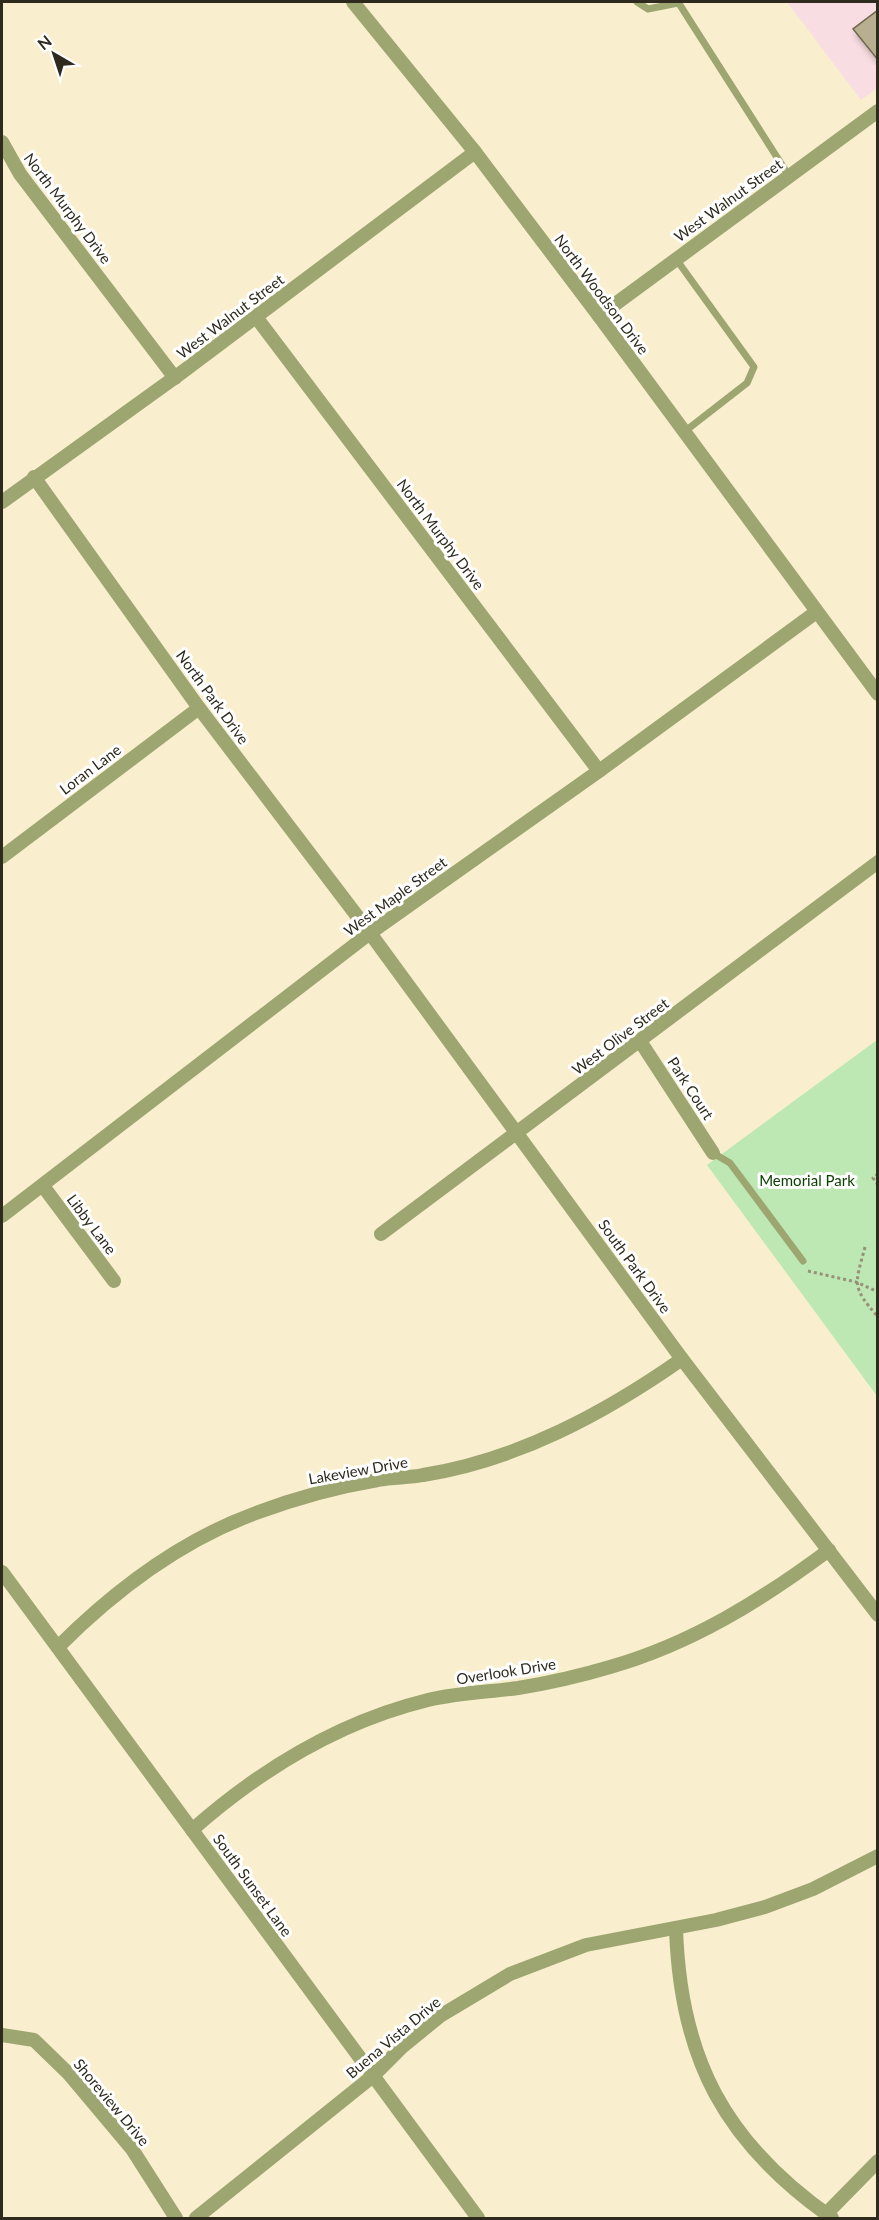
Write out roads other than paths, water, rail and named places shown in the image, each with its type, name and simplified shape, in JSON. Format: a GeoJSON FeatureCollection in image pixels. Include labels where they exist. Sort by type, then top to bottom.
{"type":"FeatureCollection","features":[{"type":"Feature","properties":{"kind":"street","name":"North Woodson Drive"},"geometry":{"type":"LineString","coordinates":[[353,2],[475,152],[599,316],[815,613],[878,694]]}},
{"type":"Feature","properties":{"kind":"street","name":"West Walnut Street"},"geometry":{"type":"LineString","coordinates":[[599,316],[878,111]]}},
{"type":"Feature","properties":{"kind":"street","name":"North Murphy Drive"},"geometry":{"type":"LineString","coordinates":[[2,142],[20,174],[175,378]]}},
{"type":"Feature","properties":{"kind":"street","name":"West Walnut Street"},"geometry":{"type":"LineString","coordinates":[[2,501],[175,378],[475,152]]}},
{"type":"Feature","properties":{"kind":"street","name":"North Murphy Drive"},"geometry":{"type":"LineString","coordinates":[[256,317],[599,771]]}},
{"type":"Feature","properties":{"kind":"street","name":"North Park Drive"},"geometry":{"type":"LineString","coordinates":[[34,477],[199,708],[370,933]]}},
{"type":"Feature","properties":{"kind":"street","name":"West Maple Street"},"geometry":{"type":"LineString","coordinates":[[2,1216],[44,1186],[370,933],[599,771],[815,613]]}},
{"type":"Feature","properties":{"kind":"street","name":"Loran Lane"},"geometry":{"type":"LineString","coordinates":[[2,857],[199,708]]}},
{"type":"Feature","properties":{"kind":"street","name":"West Olive Street"},"geometry":{"type":"LineString","coordinates":[[381,1234],[878,862]]}},
{"type":"Feature","properties":{"kind":"street","name":"South Park Drive"},"geometry":{"type":"LineString","coordinates":[[370,933],[682,1359],[878,1615]]}},
{"type":"Feature","properties":{"kind":"street","name":"Park Court"},"geometry":{"type":"LineString","coordinates":[[640,1041],[713,1154]]}},
{"type":"Feature","properties":{"kind":"street","name":"Libby Lane"},"geometry":{"type":"LineString","coordinates":[[44,1186],[114,1281]]}},
{"type":"Feature","properties":{"kind":"street","name":"Lakeview Drive"},"geometry":{"type":"LineString","coordinates":[[58,1647],[92,1613],[129,1583],[210,1533],[253,1513],[344,1486],[424,1475],[520,1448],[602,1410],[682,1359]]}},
{"type":"Feature","properties":{"kind":"street","name":"Overlook Drive"},"geometry":{"type":"LineString","coordinates":[[192,1830],[260,1774],[305,1747],[345,1728],[428,1700],[571,1678],[654,1652],[742,1610],[829,1550]]}},
{"type":"Feature","properties":{"kind":"street","name":"South Sunset Lane"},"geometry":{"type":"LineString","coordinates":[[2,1572],[478,2218]]}},
{"type":"Feature","properties":{"kind":"street","name":"Buena Vista Drive"},"geometry":{"type":"LineString","coordinates":[[196,2218],[373,2076],[402,2047],[440,2016],[510,1974],[586,1945],[626,1935],[676,1928],[765,1907],[813,1889],[878,1856]]}},
{"type":"Feature","properties":{"kind":"street"},"geometry":{"type":"LineString","coordinates":[[676,1928],[677,1968],[690,2034],[704,2072],[719,2102],[759,2157],[783,2181],[829,2216],[878,2162]]}},
{"type":"Feature","properties":{"kind":"street","name":"Shoreview Drive"},"geometry":{"type":"LineString","coordinates":[[2,2035],[34,2040],[69,2074],[132,2149],[176,2218]]}},
{"type":"Feature","properties":{"kind":"lane"},"geometry":{"type":"LineString","coordinates":[[637,2],[648,9],[678,2],[789,176]]}},
{"type":"Feature","properties":{"kind":"lane"},"geometry":{"type":"LineString","coordinates":[[676,259],[754,367],[747,382],[684,432]]}},
{"type":"Feature","properties":{"kind":"lane"},"geometry":{"type":"LineString","coordinates":[[713,1154],[730,1163],[803,1261]]}},
{"type":"Feature","properties":{"kind":"park label","name":"Memorial Park"},"geometry":{"type":"Point","coordinates":[807,1180]}}]}
